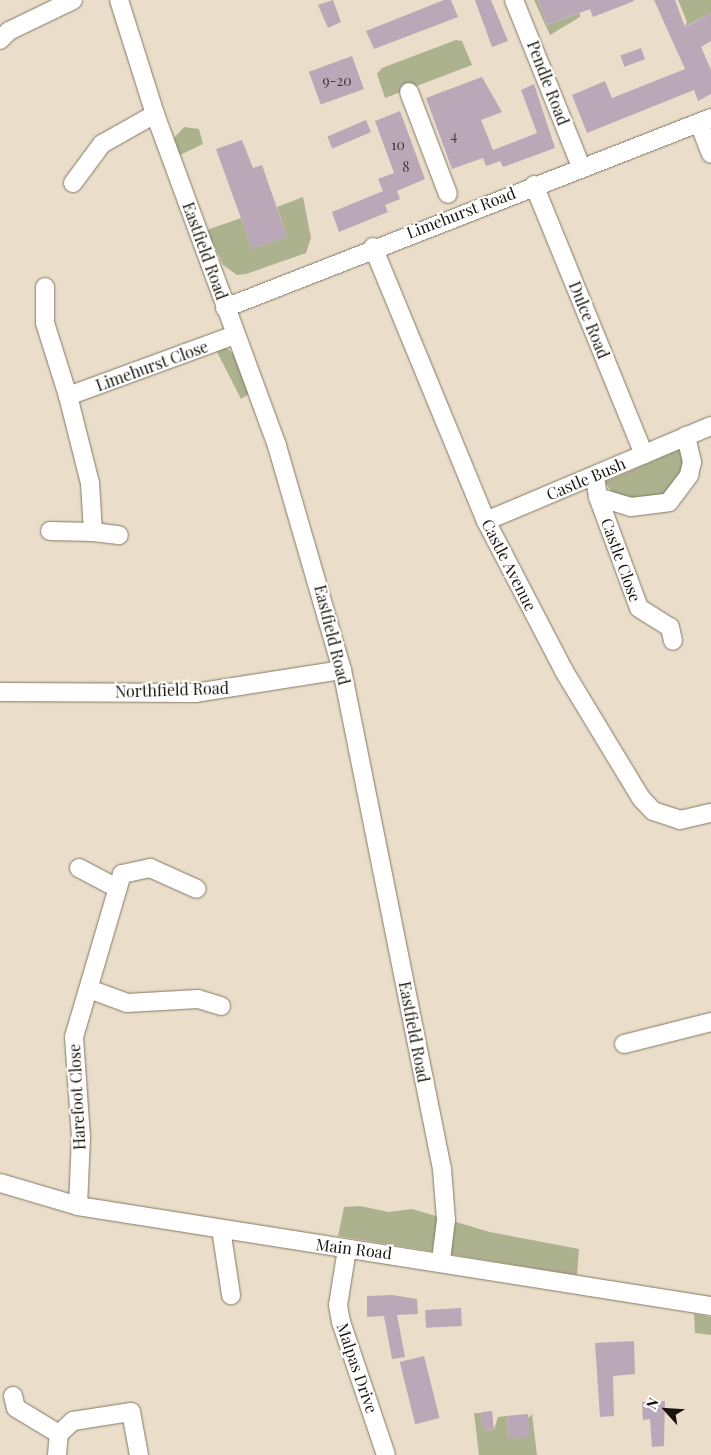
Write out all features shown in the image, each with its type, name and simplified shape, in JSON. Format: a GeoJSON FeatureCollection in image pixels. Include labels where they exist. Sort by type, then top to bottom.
{"type":"FeatureCollection","features":[{"type":"Feature","properties":{"kind":"street"},"geometry":{"type":"LineString","coordinates":[[3,29],[73,0]]}},
{"type":"Feature","properties":{"kind":"street","name":"Eastfield Road"},"geometry":{"type":"LineString","coordinates":[[118,0],[155,114],[235,335],[311,554],[342,670],[442,1169],[446,1220],[441,1260]]}},
{"type":"Feature","properties":{"kind":"street","name":"Pendle Road"},"geometry":{"type":"LineString","coordinates":[[514,0],[581,167]]}},
{"type":"Feature","properties":{"kind":"street"},"geometry":{"type":"LineString","coordinates":[[409,92],[448,194]]}},
{"type":"Feature","properties":{"kind":"street"},"geometry":{"type":"LineString","coordinates":[[73,183],[102,144],[155,114]]}},
{"type":"Feature","properties":{"kind":"street"},"geometry":{"type":"LineString","coordinates":[[705,120],[711,154]]}},
{"type":"Feature","properties":{"kind":"street","name":"Limehurst Road"},"geometry":{"type":"LineString","coordinates":[[225,308],[373,247],[705,120]]}},
{"type":"Feature","properties":{"kind":"street","name":"Dulce Road"},"geometry":{"type":"LineString","coordinates":[[534,185],[644,454]]}},
{"type":"Feature","properties":{"kind":"street","name":"Castle Avenue"},"geometry":{"type":"LineString","coordinates":[[373,247],[486,521],[564,671],[640,798],[666,818],[711,813]]}},
{"type":"Feature","properties":{"kind":"street"},"geometry":{"type":"LineString","coordinates":[[46,287],[46,323],[68,396],[90,483],[93,532]]}},
{"type":"Feature","properties":{"kind":"street","name":"Limehurst Close"},"geometry":{"type":"LineString","coordinates":[[68,396],[235,335]]}},
{"type":"Feature","properties":{"kind":"street","name":"Castle Bush"},"geometry":{"type":"LineString","coordinates":[[486,521],[711,426]]}},
{"type":"Feature","properties":{"kind":"street","name":"Castle Bush"},"geometry":{"type":"LineString","coordinates":[[598,497],[631,507],[669,502],[689,475],[692,462],[686,436]]}},
{"type":"Feature","properties":{"kind":"street","name":"Castle Close"},"geometry":{"type":"LineString","coordinates":[[594,476],[598,497],[639,608],[674,628]]}},
{"type":"Feature","properties":{"kind":"street"},"geometry":{"type":"LineString","coordinates":[[50,531],[93,532],[118,535]]}},
{"type":"Feature","properties":{"kind":"street","name":"Northfield Road"},"geometry":{"type":"LineString","coordinates":[[0,692],[195,692],[342,670]]}},
{"type":"Feature","properties":{"kind":"street"},"geometry":{"type":"LineString","coordinates":[[79,868],[117,888]]}},
{"type":"Feature","properties":{"kind":"street","name":"Harefoot Close"},"geometry":{"type":"LineString","coordinates":[[78,1206],[81,1137],[74,1037],[122,874],[150,868],[197,889]]}},
{"type":"Feature","properties":{"kind":"street"},"geometry":{"type":"LineString","coordinates":[[89,989],[127,1003],[198,999],[221,1006]]}},
{"type":"Feature","properties":{"kind":"street"},"geometry":{"type":"LineString","coordinates":[[624,1044],[711,1022]]}},
{"type":"Feature","properties":{"kind":"street","name":"Main Road"},"geometry":{"type":"LineString","coordinates":[[0,1183],[78,1206],[347,1249],[441,1260],[711,1306]]}},
{"type":"Feature","properties":{"kind":"street"},"geometry":{"type":"LineString","coordinates":[[221,1229],[231,1295]]}},
{"type":"Feature","properties":{"kind":"street","name":"Malpas Drive"},"geometry":{"type":"LineString","coordinates":[[347,1249],[338,1305],[340,1322],[386,1455]]}},
{"type":"Feature","properties":{"kind":"street"},"geometry":{"type":"LineString","coordinates":[[13,1396],[16,1408],[59,1434]]}},
{"type":"Feature","properties":{"kind":"street"},"geometry":{"type":"LineString","coordinates":[[57,1455],[59,1434],[73,1421],[131,1412],[139,1455]]}},
{"type":"Feature","properties":{"kind":"green space"},"geometry":{"type":"Polygon","coordinates":[[[534,0],[538,0],[547,25],[580,13],[580,17],[550,35],[534,0]]]}},
{"type":"Feature","properties":{"kind":"green space"},"geometry":{"type":"Polygon","coordinates":[[[678,0],[711,0],[711,13],[684,27],[687,22],[678,0]]]}},
{"type":"Feature","properties":{"kind":"green space"},"geometry":{"type":"Polygon","coordinates":[[[456,40],[462,41],[472,65],[385,98],[377,74],[382,68],[456,40]]]}},
{"type":"Feature","properties":{"kind":"green space"},"geometry":{"type":"Polygon","coordinates":[[[184,127],[199,129],[203,144],[180,155],[174,138],[184,127]]]}},
{"type":"Feature","properties":{"kind":"green space"},"geometry":{"type":"Polygon","coordinates":[[[303,197],[311,238],[306,253],[246,274],[237,275],[223,265],[207,230],[241,218],[252,249],[287,237],[277,207],[303,197]]]}},
{"type":"Feature","properties":{"kind":"green space"},"geometry":{"type":"Polygon","coordinates":[[[223,345],[235,355],[249,394],[241,399],[215,348],[223,345]]]}},
{"type":"Feature","properties":{"kind":"green space"},"geometry":{"type":"Polygon","coordinates":[[[683,448],[685,471],[672,491],[645,503],[614,495],[605,482],[683,448]]]}},
{"type":"Feature","properties":{"kind":"green space"},"geometry":{"type":"Polygon","coordinates":[[[360,1206],[389,1212],[412,1209],[490,1232],[579,1249],[577,1275],[338,1236],[344,1207],[360,1206]]]}},
{"type":"Feature","properties":{"kind":"green space"},"geometry":{"type":"Polygon","coordinates":[[[694,1314],[711,1317],[711,1335],[695,1333],[694,1314]]]}},
{"type":"Feature","properties":{"kind":"green space"},"geometry":{"type":"Polygon","coordinates":[[[474,1413],[481,1413],[484,1430],[494,1429],[498,1417],[507,1416],[509,1438],[532,1414],[537,1455],[479,1455],[474,1413]]]}},
{"type":"Feature","properties":{"kind":"building"},"geometry":{"type":"Polygon","coordinates":[[[333,0],[341,22],[328,28],[318,5],[333,0]]]}},
{"type":"Feature","properties":{"kind":"building"},"geometry":{"type":"Polygon","coordinates":[[[444,0],[451,0],[458,17],[374,49],[366,31],[444,0]]]}},
{"type":"Feature","properties":{"kind":"building"},"geometry":{"type":"Polygon","coordinates":[[[475,0],[491,0],[508,41],[492,47],[475,0]]]}},
{"type":"Feature","properties":{"kind":"building"},"geometry":{"type":"Polygon","coordinates":[[[538,0],[634,1],[593,17],[590,9],[547,25],[538,0]]]}},
{"type":"Feature","properties":{"kind":"building"},"geometry":{"type":"Polygon","coordinates":[[[654,0],[675,0],[685,27],[711,13],[711,41],[701,47],[711,70],[711,94],[698,101],[694,90],[587,133],[572,95],[605,81],[612,98],[685,69],[654,0]]]}},
{"type":"Feature","properties":{"kind":"building"},"geometry":{"type":"Polygon","coordinates":[[[641,48],[645,59],[624,67],[620,56],[641,48]]]}},
{"type":"Feature","properties":{"kind":"building"},"geometry":{"type":"Polygon","coordinates":[[[352,56],[364,89],[321,105],[309,72],[352,56]]]}},
{"type":"Feature","properties":{"kind":"building"},"geometry":{"type":"Polygon","coordinates":[[[482,77],[502,112],[481,120],[493,150],[537,133],[521,90],[534,84],[555,148],[503,167],[500,161],[486,166],[483,158],[452,169],[426,98],[482,77]]]}},
{"type":"Feature","properties":{"kind":"building"},"geometry":{"type":"Polygon","coordinates":[[[400,111],[425,179],[397,191],[400,199],[385,205],[388,212],[339,232],[332,212],[383,191],[378,179],[394,173],[375,121],[400,111]]]}},
{"type":"Feature","properties":{"kind":"building"},"geometry":{"type":"Polygon","coordinates":[[[366,120],[371,132],[332,148],[327,136],[366,120]]]}},
{"type":"Feature","properties":{"kind":"building"},"geometry":{"type":"Polygon","coordinates":[[[242,140],[253,168],[262,165],[287,237],[252,249],[216,149],[242,140]]]}},
{"type":"Feature","properties":{"kind":"building"},"geometry":{"type":"Polygon","coordinates":[[[392,1295],[417,1299],[418,1314],[397,1315],[405,1357],[392,1359],[384,1316],[367,1317],[367,1296],[392,1295]]]}},
{"type":"Feature","properties":{"kind":"building"},"geometry":{"type":"Polygon","coordinates":[[[461,1308],[462,1326],[426,1328],[425,1310],[461,1308]]]}},
{"type":"Feature","properties":{"kind":"building"},"geometry":{"type":"Polygon","coordinates":[[[634,1341],[635,1374],[613,1376],[614,1416],[600,1417],[595,1343],[634,1341]]]}},
{"type":"Feature","properties":{"kind":"building"},"geometry":{"type":"Polygon","coordinates":[[[424,1356],[439,1418],[415,1424],[400,1362],[424,1356]]]}},
{"type":"Feature","properties":{"kind":"building"},"geometry":{"type":"Polygon","coordinates":[[[665,1401],[664,1446],[652,1447],[650,1419],[643,1420],[642,1402],[665,1401]]]}},
{"type":"Feature","properties":{"kind":"building"},"geometry":{"type":"Polygon","coordinates":[[[492,1411],[494,1429],[483,1430],[481,1412],[492,1411]]]}},
{"type":"Feature","properties":{"kind":"building"},"geometry":{"type":"Polygon","coordinates":[[[528,1414],[530,1437],[509,1439],[507,1416],[528,1414]]]}}]}
